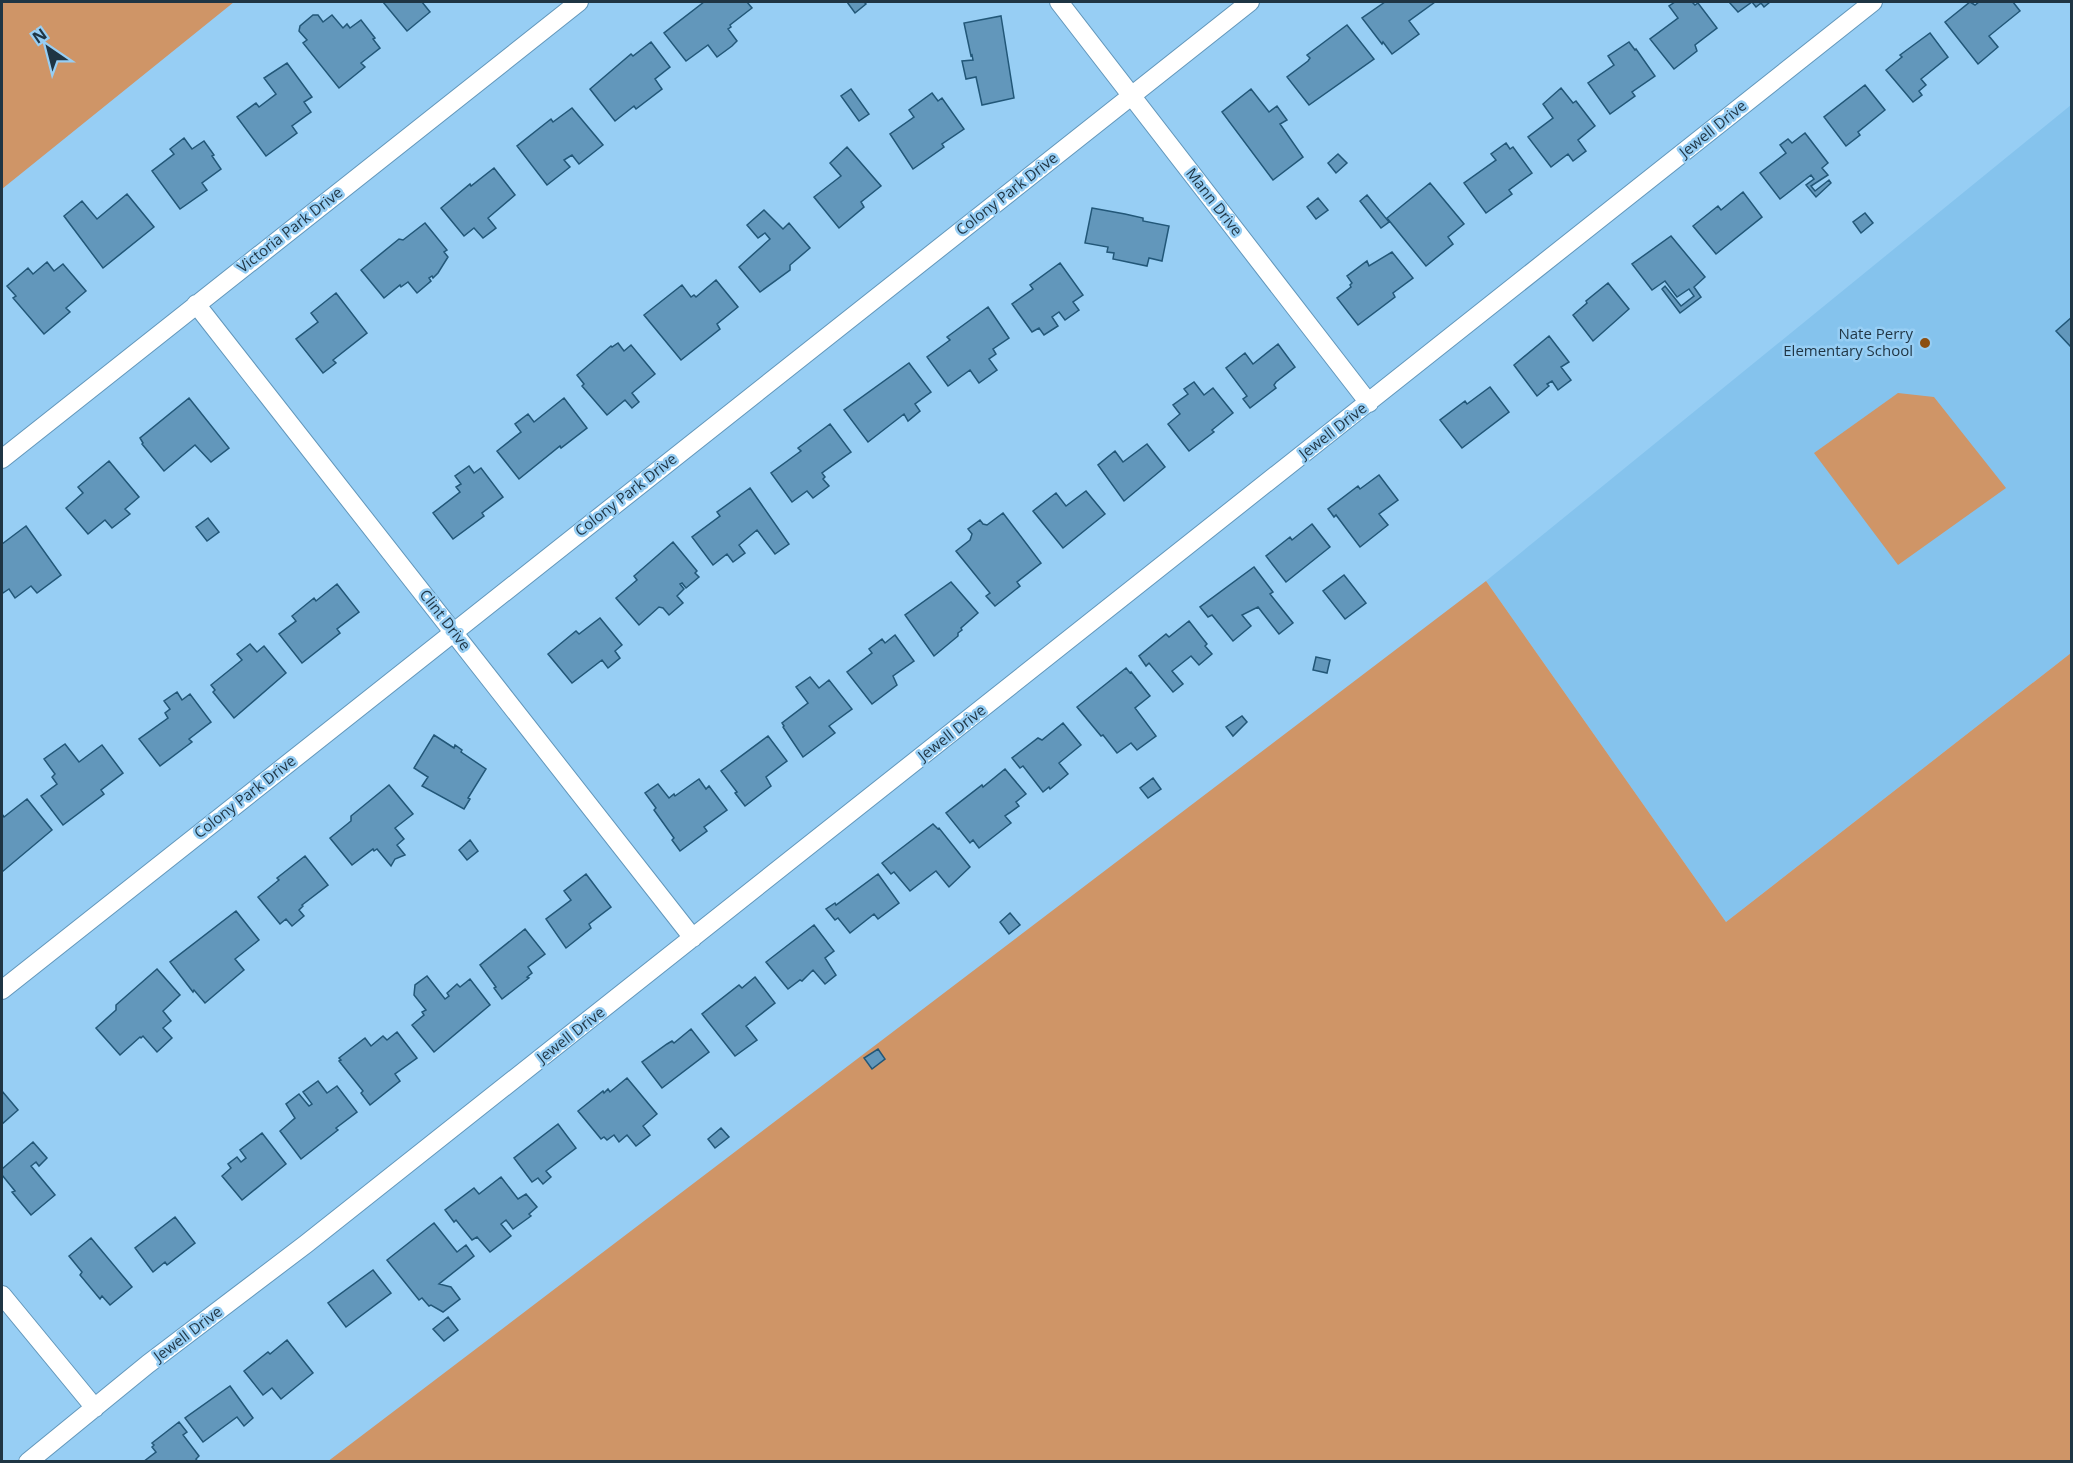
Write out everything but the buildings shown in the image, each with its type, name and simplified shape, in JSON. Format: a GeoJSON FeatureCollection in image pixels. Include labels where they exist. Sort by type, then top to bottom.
{"type":"FeatureCollection","features":[{"type":"Feature","properties":{"kind":"street","name":"Victoria Park Drive"},"geometry":{"type":"LineString","coordinates":[[2,459],[579,2]]}},
{"type":"Feature","properties":{"kind":"street","name":"Mann Drive"},"geometry":{"type":"LineString","coordinates":[[1059,2],[1369,403]]}},
{"type":"Feature","properties":{"kind":"street","name":"Colony Park Drive"},"geometry":{"type":"LineString","coordinates":[[2,990],[1250,2]]}},
{"type":"Feature","properties":{"kind":"street","name":"Jewell Drive"},"geometry":{"type":"LineString","coordinates":[[28,1461],[148,1364],[306,1244],[693,938],[1873,2]]}},
{"type":"Feature","properties":{"kind":"street","name":"Clint Drive"},"geometry":{"type":"LineString","coordinates":[[196,304],[693,938]]}},
{"type":"Feature","properties":{"kind":"street"},"geometry":{"type":"LineString","coordinates":[[2,1295],[95,1408]]}},
{"type":"Feature","properties":{"kind":"shaded area"},"geometry":{"type":"Polygon","coordinates":[[[2,2],[234,2],[2,189],[2,2]]]}},
{"type":"Feature","properties":{"kind":"shaded area","name":"Nate Perry Elementary School"},"geometry":{"type":"Polygon","coordinates":[[[2071,105],[2071,653],[1726,922],[1486,581],[2071,105]]]}},
{"type":"Feature","properties":{"kind":"shaded area"},"geometry":{"type":"Polygon","coordinates":[[[1898,393],[1934,397],[2006,488],[1898,565],[1814,453],[1898,393]]]}},
{"type":"Feature","properties":{"kind":"shaded area"},"geometry":{"type":"Polygon","coordinates":[[[1486,581],[1726,922],[2071,653],[2071,1461],[327,1462],[1486,581]]]}},
{"type":"Feature","properties":{"kind":"place","name":"Nate Perry Elementary School"},"geometry":{"type":"Point","coordinates":[1925,343]}}]}
